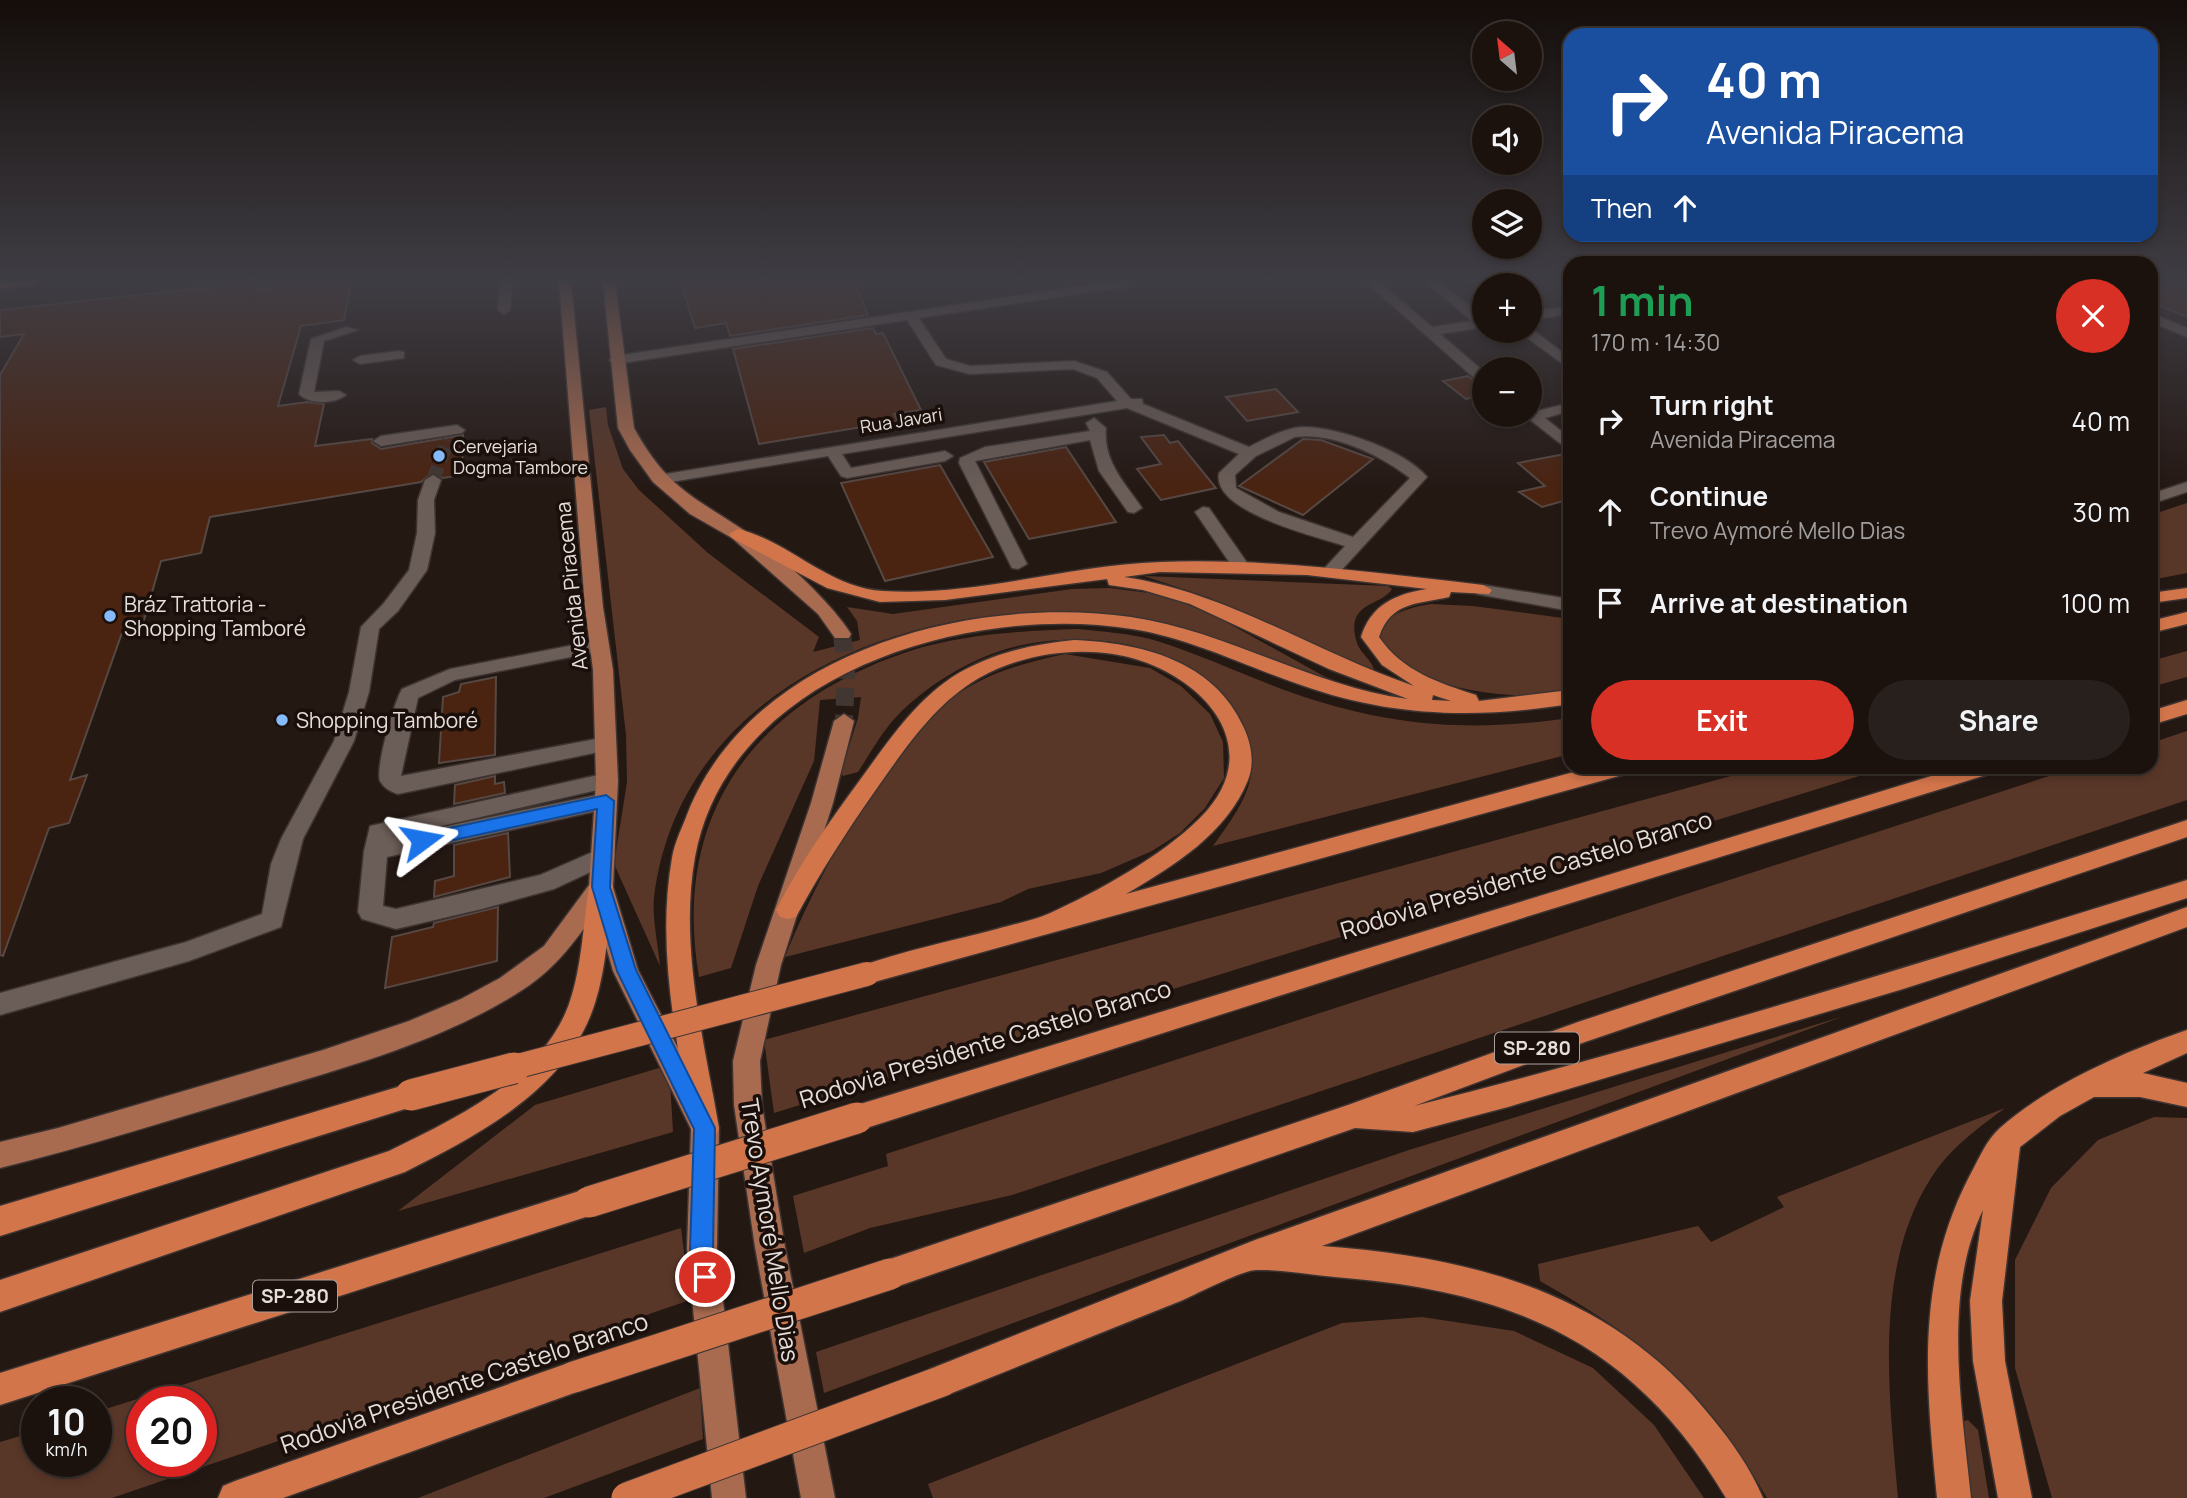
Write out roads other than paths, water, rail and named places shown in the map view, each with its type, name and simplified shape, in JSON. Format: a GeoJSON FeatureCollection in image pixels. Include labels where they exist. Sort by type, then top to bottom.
{"type":"FeatureCollection","features":[{"type":"Feature","properties":{"kind":"highway"},"geometry":{"type":"LineString","coordinates":[[737,534],[833,584],[880,597],[945,595],[1160,567],[1330,572],[1483,590]]}},
{"type":"Feature","properties":{"kind":"highway"},"geometry":{"type":"LineString","coordinates":[[1071,577],[1136,583],[1181,595],[1364,676],[1452,707]]}},
{"type":"Feature","properties":{"kind":"highway"},"geometry":{"type":"LineString","coordinates":[[1483,590],[1423,595],[1402,600],[1386,607],[1377,618],[1370,637],[1386,662],[1408,677],[1494,709]]}},
{"type":"Feature","properties":{"kind":"highway"},"geometry":{"type":"LineString","coordinates":[[2158,597],[2187,593]]}},
{"type":"Feature","properties":{"kind":"highway"},"geometry":{"type":"LineString","coordinates":[[705,1128],[679,961],[677,905],[685,851],[706,793],[730,756],[769,716],[812,684],[877,650],[956,626],[1006,618],[1085,617],[1132,622],[1184,636],[1368,699],[1494,709],[1563,698]]}},
{"type":"Feature","properties":{"kind":"highway"},"geometry":{"type":"LineString","coordinates":[[2158,625],[2187,618]]}},
{"type":"Feature","properties":{"kind":"highway"},"geometry":{"type":"LineString","coordinates":[[788,910],[831,833],[884,758],[916,721],[972,674],[1037,650],[1069,646],[1132,652],[1154,658],[1184,672],[1224,708],[1237,731],[1241,756],[1239,779],[1202,831],[1167,857],[1053,923]]}},
{"type":"Feature","properties":{"kind":"highway"},"geometry":{"type":"LineString","coordinates":[[2158,716],[2187,707]]}},
{"type":"Feature","properties":{"kind":"highway"},"geometry":{"type":"LineString","coordinates":[[0,1221],[411,1095],[867,974],[1597,774]]}},
{"type":"Feature","properties":{"kind":"highway","name":"Rodovia Presidente Castelo Branco"},"geometry":{"type":"LineString","coordinates":[[0,1389],[1532,906],[1965,774]]}},
{"type":"Feature","properties":{"kind":"highway","name":"Rodovia Presidente Castelo Branco"},"geometry":{"type":"LineString","coordinates":[[235,1498],[574,1377],[890,1274],[1348,1118],[1578,1033],[2187,828]]}},
{"type":"Feature","properties":{"kind":"highway"},"geometry":{"type":"LineString","coordinates":[[0,1296],[395,1161],[449,1136],[494,1109],[528,1080],[569,1035],[582,1004],[601,887]]}},
{"type":"Feature","properties":{"kind":"highway"},"geometry":{"type":"LineString","coordinates":[[1348,1118],[1413,1119],[1508,1095],[1903,978],[2187,888]]}},
{"type":"Feature","properties":{"kind":"highway"},"geometry":{"type":"LineString","coordinates":[[627,1498],[942,1381],[1255,1255],[2187,917]]}},
{"type":"Feature","properties":{"kind":"highway"},"geometry":{"type":"LineString","coordinates":[[1954,1498],[1943,1389],[1943,1302],[1953,1247],[1975,1193],[2007,1139],[2038,1114],[2187,1041]]}},
{"type":"Feature","properties":{"kind":"highway"},"geometry":{"type":"LineString","coordinates":[[2090,1087],[2140,1085],[2187,1095]]}},
{"type":"Feature","properties":{"kind":"highway"},"geometry":{"type":"LineString","coordinates":[[2007,1139],[1986,1301],[1989,1361],[2015,1498]]}},
{"type":"Feature","properties":{"kind":"highway"},"geometry":{"type":"LineString","coordinates":[[1255,1255],[1426,1272],[1510,1293],[1571,1317],[1634,1359],[1681,1402],[1734,1475],[1746,1498]]}},
{"type":"Feature","properties":{"kind":"main road","name":"Avenida Piracema"},"geometry":{"type":"LineString","coordinates":[[572,352],[606,744],[601,887]]}},
{"type":"Feature","properties":{"kind":"main road"},"geometry":{"type":"LineString","coordinates":[[615,352],[626,428],[659,479],[696,510],[737,534],[825,610],[842,635]]}},
{"type":"Feature","properties":{"kind":"main road","name":"Trevo Aymoré Mello Dias"},"geometry":{"type":"LineString","coordinates":[[818,1498],[764,1220],[748,1097],[748,1050],[770,956],[832,779],[844,721]]}},
{"type":"Feature","properties":{"kind":"main road"},"geometry":{"type":"LineString","coordinates":[[601,887],[626,971],[705,1128],[702,1250],[729,1498]]}},
{"type":"Feature","properties":{"kind":"main road"},"geometry":{"type":"LineString","coordinates":[[0,1155],[58,1141],[323,1062],[416,1030],[470,1007],[509,986],[553,953],[601,887]]}},
{"type":"Feature","properties":{"kind":"street"},"geometry":{"type":"LineString","coordinates":[[315,352],[306,394],[313,398],[340,395]]}},
{"type":"Feature","properties":{"kind":"street"},"geometry":{"type":"LineString","coordinates":[[616,360],[641,352]]}},
{"type":"Feature","properties":{"kind":"street"},"geometry":{"type":"LineString","coordinates":[[935,352],[941,362],[970,370],[1074,365],[1102,375],[1127,404],[1250,453]]}},
{"type":"Feature","properties":{"kind":"street"},"geometry":{"type":"LineString","coordinates":[[1452,352],[1472,369]]}},
{"type":"Feature","properties":{"kind":"street"},"geometry":{"type":"LineString","coordinates":[[360,359],[399,355]]}},
{"type":"Feature","properties":{"kind":"street","name":"Rua Javari"},"geometry":{"type":"LineString","coordinates":[[659,479],[1150,400]]}},
{"type":"Feature","properties":{"kind":"street"},"geometry":{"type":"LineString","coordinates":[[1542,412],[1563,408]]}},
{"type":"Feature","properties":{"kind":"street"},"geometry":{"type":"LineString","coordinates":[[1085,410],[1098,428],[1095,441],[1101,460],[1134,508]]}},
{"type":"Feature","properties":{"kind":"street"},"geometry":{"type":"LineString","coordinates":[[1542,422],[1563,440]]}},
{"type":"Feature","properties":{"kind":"street"},"geometry":{"type":"LineString","coordinates":[[381,441],[457,430]]}},
{"type":"Feature","properties":{"kind":"street"},"geometry":{"type":"LineString","coordinates":[[1330,572],[1419,477],[1405,465],[1342,440],[1303,431],[1282,437],[1250,453],[1227,473],[1225,483],[1231,493],[1259,509],[1356,544]]}},
{"type":"Feature","properties":{"kind":"street"},"geometry":{"type":"LineString","coordinates":[[1018,564],[967,463],[968,458],[985,452],[1097,434]]}},
{"type":"Feature","properties":{"kind":"street"},"geometry":{"type":"LineString","coordinates":[[831,450],[847,473],[945,456]]}},
{"type":"Feature","properties":{"kind":"street"},"geometry":{"type":"LineString","coordinates":[[2158,497],[2187,487]]}},
{"type":"Feature","properties":{"kind":"street"},"geometry":{"type":"LineString","coordinates":[[0,1004],[189,951],[272,920],[281,886],[283,864],[292,839],[344,741],[359,692],[370,627],[391,607],[418,570],[426,533],[430,490]]}},
{"type":"Feature","properties":{"kind":"street"},"geometry":{"type":"LineString","coordinates":[[1203,512],[1242,568]]}},
{"type":"Feature","properties":{"kind":"street"},"geometry":{"type":"LineString","coordinates":[[1483,590],[1563,605]]}},
{"type":"Feature","properties":{"kind":"street"},"geometry":{"type":"LineString","coordinates":[[599,646],[450,675],[409,694],[391,762],[390,779],[398,786],[606,744]]}},
{"type":"Feature","properties":{"kind":"street"},"geometry":{"type":"LineString","coordinates":[[604,856],[546,883],[396,919],[370,912],[378,832],[606,791]]}},
{"type":"Feature","properties":{"kind":"tunnel"},"geometry":{"type":"LineString","coordinates":[[433,480],[448,440]]}},
{"type":"Feature","properties":{"kind":"tunnel"},"geometry":{"type":"LineString","coordinates":[[842,634],[846,673],[844,721]]}},
{"type":"Feature","properties":{"kind":"place","name":"Cervejaria Dogma Tambore"},"geometry":{"type":"Point","coordinates":[439,456]}},
{"type":"Feature","properties":{"kind":"place","name":"Bráz Trattoria - Shopping Tamboré"},"geometry":{"type":"Point","coordinates":[110,616]}},
{"type":"Feature","properties":{"kind":"place","name":"Shopping Tamboré"},"geometry":{"type":"Point","coordinates":[282,720]}}]}
